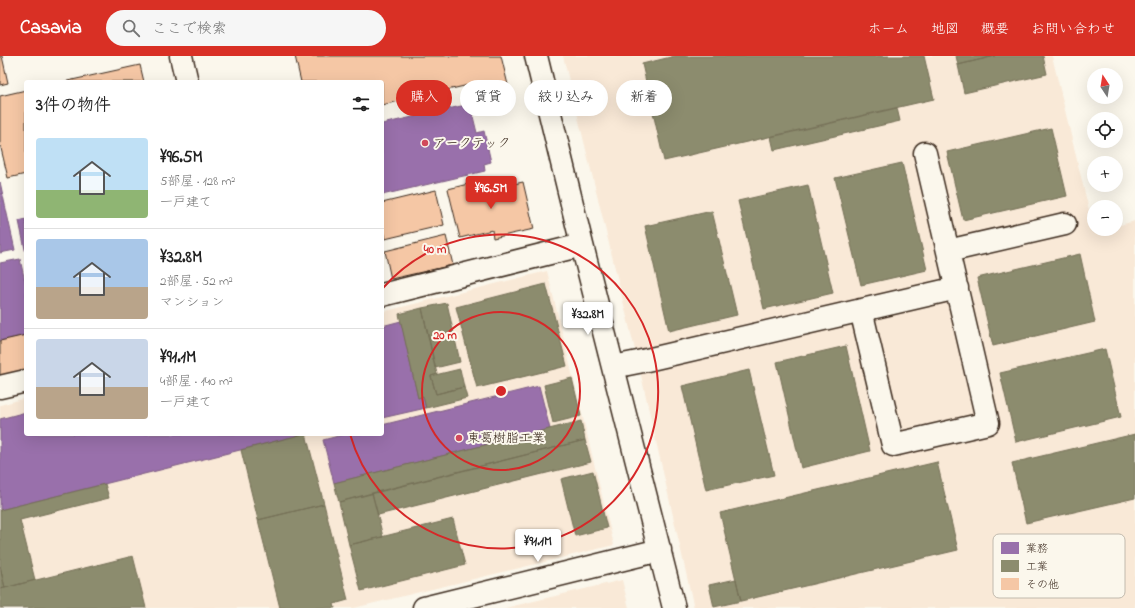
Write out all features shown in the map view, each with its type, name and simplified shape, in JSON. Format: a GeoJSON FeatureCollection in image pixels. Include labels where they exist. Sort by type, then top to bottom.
{"type":"FeatureCollection","features":[{"type":"Feature","properties":{"kind":"street"},"geometry":{"type":"LineString","coordinates":[[181,56],[187,80]]}},
{"type":"Feature","properties":{"kind":"street"},"geometry":{"type":"LineString","coordinates":[[536,56],[582,245],[674,608]]}},
{"type":"Feature","properties":{"kind":"street"},"geometry":{"type":"LineString","coordinates":[[861,310],[892,445],[988,423],[926,153]]}},
{"type":"Feature","properties":{"kind":"street"},"geometry":{"type":"LineString","coordinates":[[948,251],[1065,224]]}},
{"type":"Feature","properties":{"kind":"street"},"geometry":{"type":"LineString","coordinates":[[384,294],[582,245]]}},
{"type":"Feature","properties":{"kind":"street"},"geometry":{"type":"LineString","coordinates":[[613,367],[957,288]]}},
{"type":"Feature","properties":{"kind":"street"},"geometry":{"type":"LineString","coordinates":[[0,387],[24,381]]}},
{"type":"Feature","properties":{"kind":"street"},"geometry":{"type":"LineString","coordinates":[[424,608],[660,550]]}},
{"type":"Feature","properties":{"kind":"shaded area"},"geometry":{"type":"Polygon","coordinates":[[[563,56],[1052,56],[1087,202],[1087,236],[1123,236],[1123,224],[1135,221],[1135,608],[694,608],[638,362],[578,116],[608,116],[608,80],[569,80],[563,56]]]}},
{"type":"Feature","properties":{"kind":"shaded area"},"geometry":{"type":"Polygon","coordinates":[[[547,271],[614,545],[354,608],[0,608],[0,405],[24,399],[24,436],[384,436],[384,312],[547,271]]]}},
{"type":"Feature","properties":{"kind":"shaded area"},"geometry":{"type":"Polygon","coordinates":[[[622,580],[629,608],[505,608],[622,580]]]}},
{"type":"Feature","properties":{"kind":"building: 業務"},"geometry":{"type":"Polygon","coordinates":[[[460,106],[460,116],[473,116],[477,133],[484,131],[491,162],[484,164],[485,171],[384,195],[384,124],[417,116],[452,116],[452,108],[460,106]]]}},
{"type":"Feature","properties":{"kind":"building: 業務"},"geometry":{"type":"Polygon","coordinates":[[[0,182],[15,250],[0,253],[0,182]]]}},
{"type":"Feature","properties":{"kind":"building: 業務"},"geometry":{"type":"Polygon","coordinates":[[[24,220],[24,245],[19,221],[24,220]]]}},
{"type":"Feature","properties":{"kind":"building: 業務"},"geometry":{"type":"Polygon","coordinates":[[[20,259],[24,277],[24,335],[0,341],[0,263],[20,259]]]}},
{"type":"Feature","properties":{"kind":"building: 業務"},"geometry":{"type":"Polygon","coordinates":[[[401,321],[418,398],[423,396],[426,408],[384,418],[384,325],[401,321]]]}},
{"type":"Feature","properties":{"kind":"building: 業務"},"geometry":{"type":"Polygon","coordinates":[[[539,386],[550,429],[334,483],[323,440],[338,436],[384,436],[384,425],[539,386]]]}},
{"type":"Feature","properties":{"kind":"building: 業務"},"geometry":{"type":"Polygon","coordinates":[[[24,413],[24,436],[296,436],[0,510],[0,419],[24,413]]]}},
{"type":"Feature","properties":{"kind":"building: 工業"},"geometry":{"type":"Polygon","coordinates":[[[675,56],[924,56],[934,99],[664,161],[654,116],[672,116],[672,80],[646,80],[642,64],[675,56]]]}},
{"type":"Feature","properties":{"kind":"building: 工業"},"geometry":{"type":"Polygon","coordinates":[[[956,56],[995,56],[958,65],[956,56]]]}},
{"type":"Feature","properties":{"kind":"building: 工業"},"geometry":{"type":"Polygon","coordinates":[[[995,56],[1043,56],[1047,74],[964,93],[958,65],[995,56]]]}},
{"type":"Feature","properties":{"kind":"building: 工業"},"geometry":{"type":"Polygon","coordinates":[[[897,108],[900,121],[774,150],[771,137],[897,108]]]}},
{"type":"Feature","properties":{"kind":"building: 工業"},"geometry":{"type":"Polygon","coordinates":[[[1051,128],[1067,196],[963,220],[947,152],[1051,128]]]}},
{"type":"Feature","properties":{"kind":"building: 工業"},"geometry":{"type":"Polygon","coordinates":[[[902,163],[927,270],[861,285],[835,178],[902,163]]]}},
{"type":"Feature","properties":{"kind":"building: 工業"},"geometry":{"type":"Polygon","coordinates":[[[808,185],[833,293],[764,309],[738,201],[808,185]]]}},
{"type":"Feature","properties":{"kind":"building: 工業"},"geometry":{"type":"Polygon","coordinates":[[[712,211],[737,315],[669,331],[645,226],[712,211]]]}},
{"type":"Feature","properties":{"kind":"building: 工業"},"geometry":{"type":"Polygon","coordinates":[[[1080,254],[1095,322],[993,346],[977,278],[1080,254]]]}},
{"type":"Feature","properties":{"kind":"building: 工業"},"geometry":{"type":"Polygon","coordinates":[[[546,284],[567,366],[477,388],[456,307],[546,284]]]}},
{"type":"Feature","properties":{"kind":"building: 工業"},"geometry":{"type":"Polygon","coordinates":[[[447,303],[460,362],[435,368],[422,308],[447,303]]]}},
{"type":"Feature","properties":{"kind":"building: 工業"},"geometry":{"type":"Polygon","coordinates":[[[422,308],[437,374],[431,376],[436,394],[464,387],[467,398],[426,408],[423,396],[418,398],[399,314],[422,308]]]}},
{"type":"Feature","properties":{"kind":"building: 工業"},"geometry":{"type":"Polygon","coordinates":[[[846,346],[870,451],[801,468],[777,362],[846,346]]]}},
{"type":"Feature","properties":{"kind":"building: 工業"},"geometry":{"type":"Polygon","coordinates":[[[1105,349],[1121,417],[1016,442],[1000,373],[1105,349]]]}},
{"type":"Feature","properties":{"kind":"building: 工業"},"geometry":{"type":"Polygon","coordinates":[[[460,369],[464,387],[436,394],[431,376],[460,369]]]}},
{"type":"Feature","properties":{"kind":"building: 工業"},"geometry":{"type":"Polygon","coordinates":[[[749,370],[774,475],[706,490],[682,386],[749,370]]]}},
{"type":"Feature","properties":{"kind":"building: 工業"},"geometry":{"type":"Polygon","coordinates":[[[572,378],[581,416],[553,423],[544,385],[572,378]]]}},
{"type":"Feature","properties":{"kind":"building: 工業"},"geometry":{"type":"Polygon","coordinates":[[[581,421],[585,440],[339,502],[334,483],[581,421]]]}},
{"type":"Feature","properties":{"kind":"building: 工業"},"geometry":{"type":"Polygon","coordinates":[[[1135,434],[1135,498],[1026,523],[1012,463],[1135,434]]]}},
{"type":"Feature","properties":{"kind":"building: 工業"},"geometry":{"type":"Polygon","coordinates":[[[296,436],[307,436],[324,504],[258,520],[241,450],[296,436]]]}},
{"type":"Feature","properties":{"kind":"building: 工業"},"geometry":{"type":"Polygon","coordinates":[[[585,440],[591,462],[378,515],[372,493],[585,440]]]}},
{"type":"Feature","properties":{"kind":"building: 工業"},"geometry":{"type":"Polygon","coordinates":[[[937,462],[958,550],[741,601],[720,513],[937,462]]]}},
{"type":"Feature","properties":{"kind":"building: 工業"},"geometry":{"type":"Polygon","coordinates":[[[593,471],[607,528],[575,536],[561,479],[593,471]]]}},
{"type":"Feature","properties":{"kind":"building: 工業"},"geometry":{"type":"Polygon","coordinates":[[[105,484],[109,498],[20,520],[35,580],[5,588],[0,566],[0,510],[105,484]]]}},
{"type":"Feature","properties":{"kind":"building: 工業"},"geometry":{"type":"Polygon","coordinates":[[[372,493],[383,537],[349,545],[339,502],[372,493]]]}},
{"type":"Feature","properties":{"kind":"building: 工業"},"geometry":{"type":"Polygon","coordinates":[[[324,504],[348,600],[334,604],[335,608],[280,608],[258,520],[324,504]]]}},
{"type":"Feature","properties":{"kind":"building: 工業"},"geometry":{"type":"Polygon","coordinates":[[[453,519],[465,565],[361,591],[349,545],[453,519]]]}},
{"type":"Feature","properties":{"kind":"building: 工業"},"geometry":{"type":"Polygon","coordinates":[[[133,556],[146,608],[0,608],[0,589],[133,556]]]}},
{"type":"Feature","properties":{"kind":"building: 工業"},"geometry":{"type":"Polygon","coordinates":[[[0,566],[5,588],[0,589],[0,566]]]}},
{"type":"Feature","properties":{"kind":"building: 工業"},"geometry":{"type":"Polygon","coordinates":[[[736,579],[741,601],[714,607],[709,585],[736,579]]]}},
{"type":"Feature","properties":{"kind":"building: その他"},"geometry":{"type":"Polygon","coordinates":[[[0,56],[2,56],[8,83],[0,85],[0,56]]]}},
{"type":"Feature","properties":{"kind":"building: その他"},"geometry":{"type":"Polygon","coordinates":[[[295,56],[501,56],[507,80],[460,80],[460,87],[452,89],[452,80],[396,80],[396,102],[384,105],[384,80],[301,80],[295,56]]]}},
{"type":"Feature","properties":{"kind":"building: その他"},"geometry":{"type":"Polygon","coordinates":[[[140,65],[144,80],[72,80],[140,65]]]}},
{"type":"Feature","properties":{"kind":"building: その他"},"geometry":{"type":"Polygon","coordinates":[[[24,90],[24,174],[8,178],[0,144],[0,96],[24,90]]]}},
{"type":"Feature","properties":{"kind":"building: その他"},"geometry":{"type":"Polygon","coordinates":[[[476,182],[478,192],[523,182],[534,229],[493,238],[492,230],[460,238],[448,189],[476,182]]]}},
{"type":"Feature","properties":{"kind":"building: その他"},"geometry":{"type":"Polygon","coordinates":[[[436,190],[444,225],[385,239],[384,203],[436,190]]]}},
{"type":"Feature","properties":{"kind":"building: その他"},"geometry":{"type":"Polygon","coordinates":[[[446,236],[453,265],[391,279],[385,251],[446,236]]]}},
{"type":"Feature","properties":{"kind":"building: その他"},"geometry":{"type":"Polygon","coordinates":[[[24,335],[24,370],[0,376],[0,341],[24,335]]]}},
{"type":"Feature","properties":{"kind":"place","name":"アークテック"},"geometry":{"type":"Point","coordinates":[425,143]}},
{"type":"Feature","properties":{"kind":"place","name":"東葛樹脂工業"},"geometry":{"type":"Point","coordinates":[459,438]}}]}
